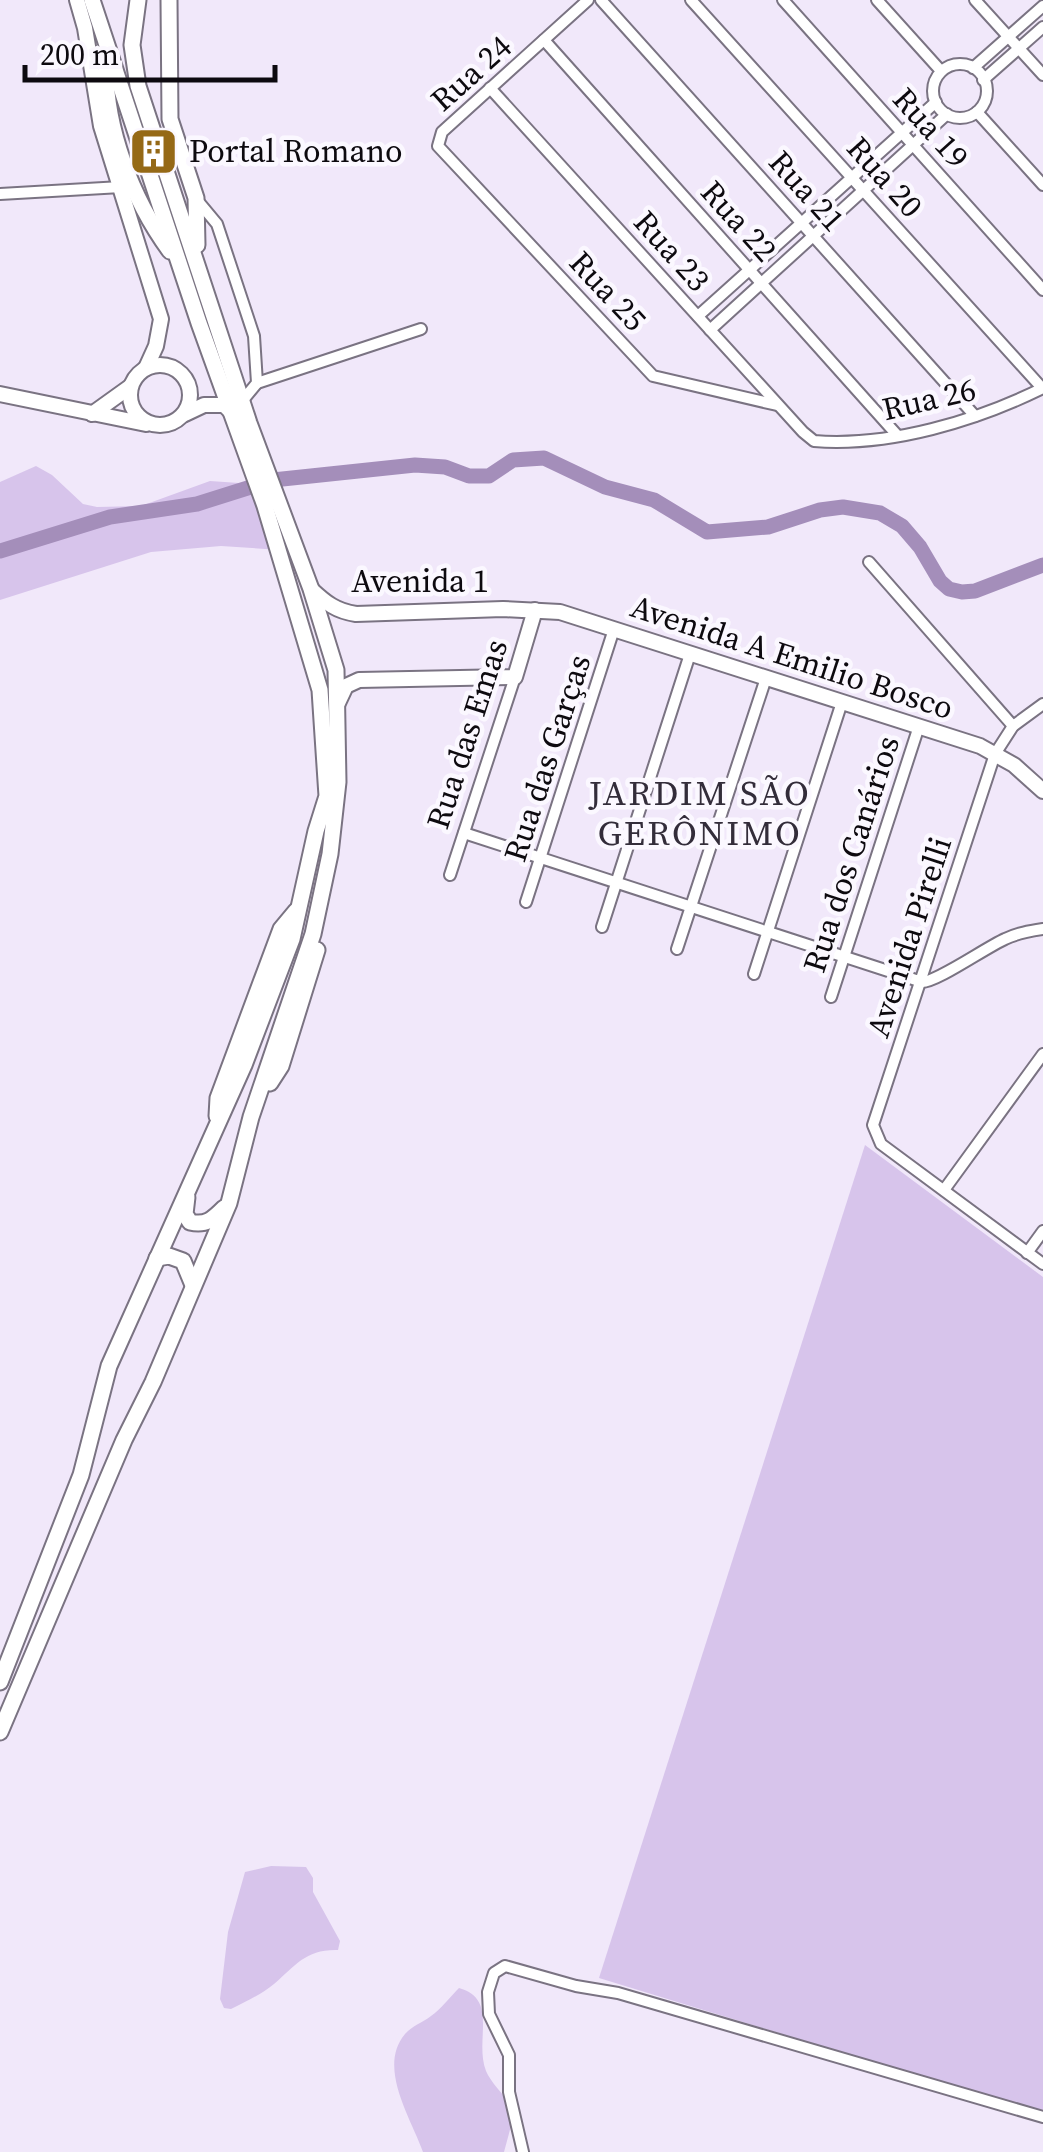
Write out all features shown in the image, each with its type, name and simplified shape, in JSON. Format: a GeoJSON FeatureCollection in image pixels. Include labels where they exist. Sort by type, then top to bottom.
{"type":"FeatureCollection","features":[{"type":"Feature","properties":{"kind":"main road"},"geometry":{"type":"LineString","coordinates":[[77,0],[101,126],[162,319],[146,368],[131,386],[92,414]]}},
{"type":"Feature","properties":{"kind":"main road"},"geometry":{"type":"LineString","coordinates":[[0,1732],[229,1203],[251,1117],[313,934],[330,854],[338,782],[336,670],[311,589],[272,503],[181,268],[150,222],[115,131],[106,74],[107,48],[92,0]]}},
{"type":"Feature","properties":{"kind":"main road"},"geometry":{"type":"LineString","coordinates":[[138,0],[132,45],[138,86],[197,259],[238,407]]}},
{"type":"Feature","properties":{"kind":"main road"},"geometry":{"type":"LineString","coordinates":[[169,0],[170,119],[196,198],[197,259]]}},
{"type":"Feature","properties":{"kind":"main road"},"geometry":{"type":"LineString","coordinates":[[146,368],[169,366],[187,380],[190,396],[180,417]]}},
{"type":"Feature","properties":{"kind":"main road"},"geometry":{"type":"LineString","coordinates":[[131,386],[133,409],[150,424]]}},
{"type":"Feature","properties":{"kind":"main road"},"geometry":{"type":"LineString","coordinates":[[0,394],[150,424],[166,424],[209,404],[238,407]]}},
{"type":"Feature","properties":{"kind":"main road"},"geometry":{"type":"LineString","coordinates":[[0,1682],[81,1475],[109,1366],[217,1126],[292,939],[327,796],[320,690],[272,503]]}},
{"type":"Feature","properties":{"kind":"main road","name":"Avenida 1"},"geometry":{"type":"LineString","coordinates":[[311,589],[328,605],[356,614],[535,610]]}},
{"type":"Feature","properties":{"kind":"main road","name":"Avenida A Emilio Bosco"},"geometry":{"type":"LineString","coordinates":[[535,610],[560,612],[919,726],[995,754],[1025,774]]}},
{"type":"Feature","properties":{"kind":"main road","name":"Rua das Emas"},"geometry":{"type":"LineString","coordinates":[[514,677],[535,610]]}},
{"type":"Feature","properties":{"kind":"main road"},"geometry":{"type":"LineString","coordinates":[[337,706],[346,686],[359,680],[514,677]]}},
{"type":"Feature","properties":{"kind":"main road"},"geometry":{"type":"LineString","coordinates":[[1025,774],[1043,791]]}},
{"type":"Feature","properties":{"kind":"main road"},"geometry":{"type":"LineString","coordinates":[[1025,774],[1043,800]]}},
{"type":"Feature","properties":{"kind":"main road"},"geometry":{"type":"LineString","coordinates":[[186,1193],[185,1214],[190,1222],[212,1220],[229,1203]]}},
{"type":"Feature","properties":{"kind":"main road"},"geometry":{"type":"LineString","coordinates":[[157,1258],[169,1256],[183,1261],[193,1286]]}},
{"type":"Feature","properties":{"kind":"street","name":"Rua 24"},"geometry":{"type":"LineString","coordinates":[[438,146],[442,132],[588,0]]}},
{"type":"Feature","properties":{"kind":"street","name":"Rua 21"},"geometry":{"type":"LineString","coordinates":[[601,0],[976,416]]}},
{"type":"Feature","properties":{"kind":"street","name":"Rua 20"},"geometry":{"type":"LineString","coordinates":[[691,0],[1043,388]]}},
{"type":"Feature","properties":{"kind":"street","name":"Rua 19"},"geometry":{"type":"LineString","coordinates":[[782,0],[1043,290]]}},
{"type":"Feature","properties":{"kind":"street"},"geometry":{"type":"LineString","coordinates":[[878,0],[941,71]]}},
{"type":"Feature","properties":{"kind":"street"},"geometry":{"type":"LineString","coordinates":[[975,0],[1043,75]]}},
{"type":"Feature","properties":{"kind":"street"},"geometry":{"type":"LineString","coordinates":[[973,68],[1043,6]]}},
{"type":"Feature","properties":{"kind":"street"},"geometry":{"type":"LineString","coordinates":[[983,80],[1043,27]]}},
{"type":"Feature","properties":{"kind":"street","name":"Rua 22"},"geometry":{"type":"LineString","coordinates":[[544,40],[898,435]]}},
{"type":"Feature","properties":{"kind":"street"},"geometry":{"type":"LineString","coordinates":[[960,64],[973,68],[988,95],[977,112],[962,118],[947,114],[936,102],[934,82],[941,71],[960,64]]}},
{"type":"Feature","properties":{"kind":"street","name":"Rua 23"},"geometry":{"type":"LineString","coordinates":[[490,88],[779,406],[809,438],[821,442]]}},
{"type":"Feature","properties":{"kind":"street"},"geometry":{"type":"LineString","coordinates":[[698,316],[936,102]]}},
{"type":"Feature","properties":{"kind":"street"},"geometry":{"type":"LineString","coordinates":[[977,112],[1043,184]]}},
{"type":"Feature","properties":{"kind":"street"},"geometry":{"type":"LineString","coordinates":[[710,330],[947,114]]}},
{"type":"Feature","properties":{"kind":"street","name":"Rua 25"},"geometry":{"type":"LineString","coordinates":[[438,146],[653,376],[779,406]]}},
{"type":"Feature","properties":{"kind":"street"},"geometry":{"type":"LineString","coordinates":[[0,194],[120,187]]}},
{"type":"Feature","properties":{"kind":"street"},"geometry":{"type":"LineString","coordinates":[[196,198],[216,224],[254,336],[257,384]]}},
{"type":"Feature","properties":{"kind":"street"},"geometry":{"type":"LineString","coordinates":[[238,407],[257,384],[421,329]]}},
{"type":"Feature","properties":{"kind":"street","name":"Rua 26"},"geometry":{"type":"LineString","coordinates":[[821,442],[898,435],[976,416],[1043,388]]}},
{"type":"Feature","properties":{"kind":"street"},"geometry":{"type":"LineString","coordinates":[[869,562],[1013,726],[1043,704]]}},
{"type":"Feature","properties":{"kind":"street","name":"Rua das Garças"},"geometry":{"type":"LineString","coordinates":[[526,902],[614,629]]}},
{"type":"Feature","properties":{"kind":"street"},"geometry":{"type":"LineString","coordinates":[[602,928],[690,654]]}},
{"type":"Feature","properties":{"kind":"street","name":"Rua das Emas"},"geometry":{"type":"LineString","coordinates":[[450,875],[514,677]]}},
{"type":"Feature","properties":{"kind":"street"},"geometry":{"type":"LineString","coordinates":[[677,949],[766,678]]}},
{"type":"Feature","properties":{"kind":"street"},"geometry":{"type":"LineString","coordinates":[[754,974],[842,702]]}},
{"type":"Feature","properties":{"kind":"street","name":"Rua dos Canários"},"geometry":{"type":"LineString","coordinates":[[830,998],[919,726]]}},
{"type":"Feature","properties":{"kind":"street","name":"Avenida Pirelli"},"geometry":{"type":"LineString","coordinates":[[944,1190],[881,1144],[875,1136],[874,1119],[995,754],[1013,726]]}},
{"type":"Feature","properties":{"kind":"street"},"geometry":{"type":"LineString","coordinates":[[464,833],[922,982],[934,981],[951,967],[1004,939],[1043,929]]}},
{"type":"Feature","properties":{"kind":"street"},"geometry":{"type":"LineString","coordinates":[[931,955],[940,967],[951,967]]}},
{"type":"Feature","properties":{"kind":"street"},"geometry":{"type":"LineString","coordinates":[[1043,1054],[944,1190],[1043,1264]]}},
{"type":"Feature","properties":{"kind":"street"},"geometry":{"type":"LineString","coordinates":[[1027,1252],[1043,1231]]}},
{"type":"Feature","properties":{"kind":"street"},"geometry":{"type":"LineString","coordinates":[[523,2152],[509,2092],[508,2055],[490,2022],[487,2004],[494,1974],[505,1966],[618,1994],[1043,2117]]}},
{"type":"Feature","properties":{"kind":"shaded area"},"geometry":{"type":"Polygon","coordinates":[[[36,466],[52,475],[83,504],[97,507],[141,506],[210,481],[239,483],[251,489],[263,529],[280,550],[221,546],[151,552],[0,600],[0,482],[36,466]]]}},
{"type":"Feature","properties":{"kind":"shaded area"},"geometry":{"type":"Polygon","coordinates":[[[865,1145],[1043,1277],[1043,2114],[599,1978],[865,1145]]]}},
{"type":"Feature","properties":{"kind":"shaded area"},"geometry":{"type":"Polygon","coordinates":[[[271,1866],[306,1867],[313,1878],[313,1892],[340,1941],[338,1950],[309,1955],[259,1994],[231,2009],[224,2008],[220,1999],[228,1932],[245,1872],[271,1866]]]}},
{"type":"Feature","properties":{"kind":"shaded area"},"geometry":{"type":"Polygon","coordinates":[[[459,1988],[478,2001],[486,2071],[515,2111],[504,2152],[423,2152],[399,2093],[394,2062],[397,2047],[408,2031],[435,2013],[459,1988]]]}},
{"type":"Feature","properties":{"kind":"waterway"},"geometry":{"type":"LineString","coordinates":[[0,551],[110,517],[197,504],[273,480],[415,465],[489,476],[513,460],[544,458],[605,487],[654,500],[707,532],[768,527],[820,510],[843,507],[880,513],[902,526],[940,581],[949,589],[962,592],[975,591],[1043,565]]}},
{"type":"Feature","properties":{"kind":"place","name":"Portal Romano"},"geometry":{"type":"Point","coordinates":[154,151]}},
{"type":"Feature","properties":{"kind":"district","name":"JARDIM SÃO GERÔNIMO"},"geometry":{"type":"Point","coordinates":[700,813]}}]}
